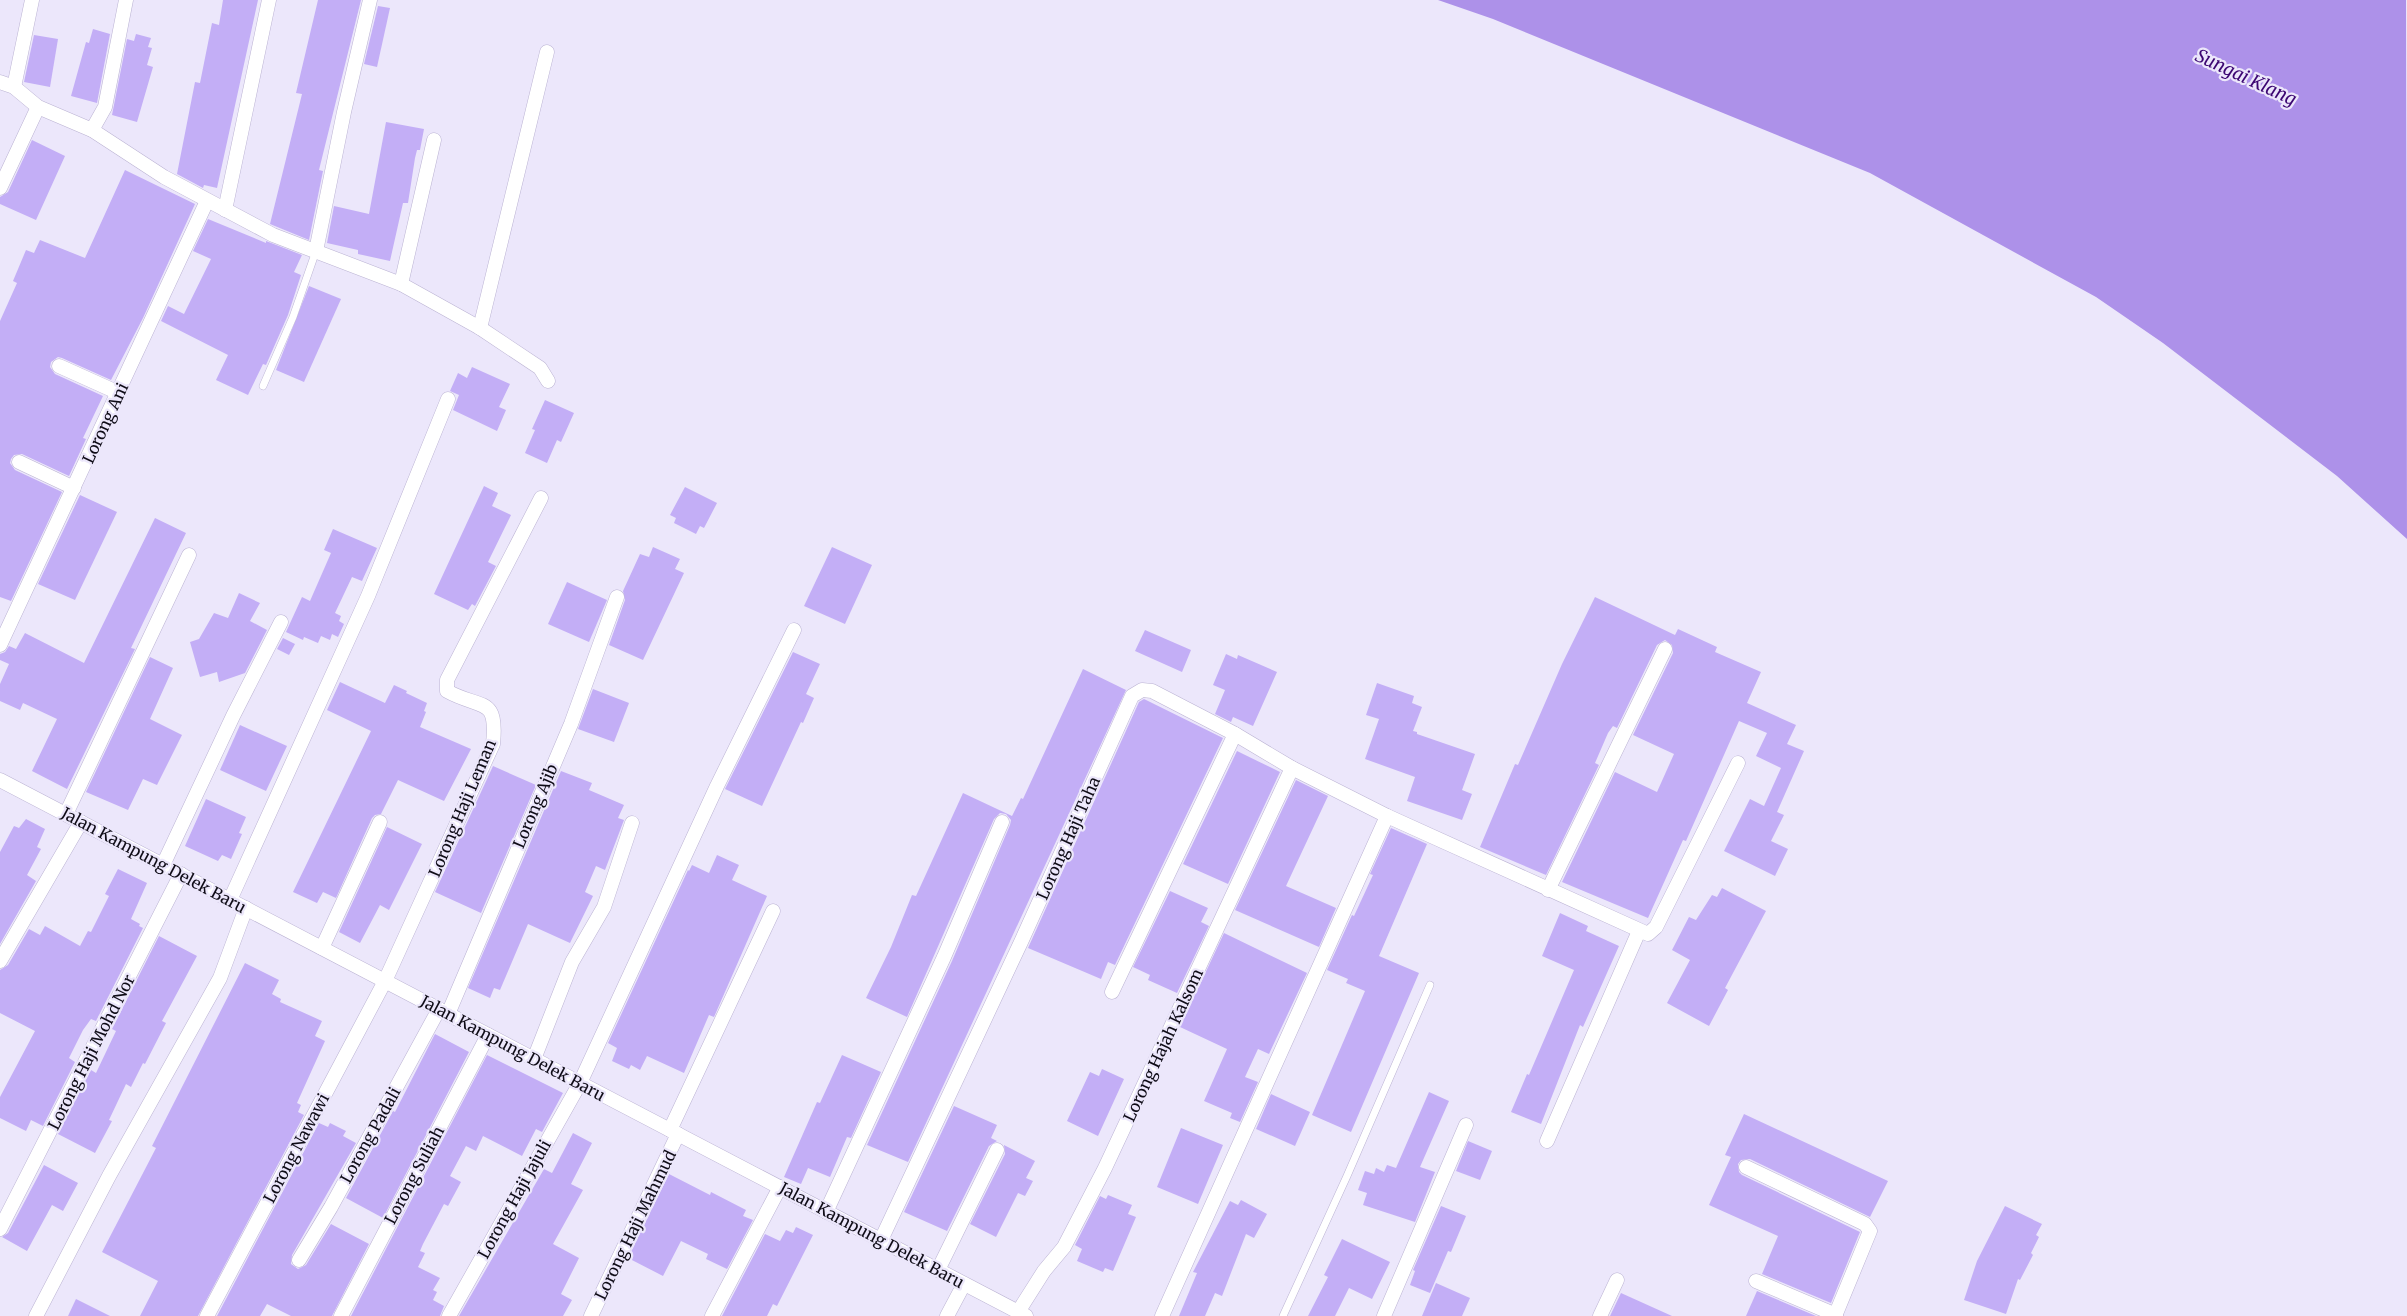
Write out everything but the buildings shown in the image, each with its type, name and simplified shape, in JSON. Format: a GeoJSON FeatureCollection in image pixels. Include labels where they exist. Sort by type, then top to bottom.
{"type":"FeatureCollection","features":[{"type":"Feature","properties":{"kind":"street"},"geometry":{"type":"LineString","coordinates":[[14,87],[32,0]]}},
{"type":"Feature","properties":{"kind":"street"},"geometry":{"type":"LineString","coordinates":[[92,130],[105,107],[126,0]]}},
{"type":"Feature","properties":{"kind":"street"},"geometry":{"type":"LineString","coordinates":[[225,210],[269,0]]}},
{"type":"Feature","properties":{"kind":"street"},"geometry":{"type":"LineString","coordinates":[[316,251],[344,112],[370,0]]}},
{"type":"Feature","properties":{"kind":"street"},"geometry":{"type":"LineString","coordinates":[[480,328],[547,52]]}},
{"type":"Feature","properties":{"kind":"street"},"geometry":{"type":"LineString","coordinates":[[0,82],[14,87],[38,107],[92,130],[164,177],[272,235],[401,284],[480,328],[540,368],[548,381]]}},
{"type":"Feature","properties":{"kind":"street"},"geometry":{"type":"LineString","coordinates":[[0,188],[38,107]]}},
{"type":"Feature","properties":{"kind":"street"},"geometry":{"type":"LineString","coordinates":[[401,284],[434,140]]}},
{"type":"Feature","properties":{"kind":"street","name":"Lorong Ani"},"geometry":{"type":"LineString","coordinates":[[0,644],[119,393],[207,201]]}},
{"type":"Feature","properties":{"kind":"street"},"geometry":{"type":"LineString","coordinates":[[59,366],[119,393]]}},
{"type":"Feature","properties":{"kind":"street"},"geometry":{"type":"LineString","coordinates":[[230,900],[368,596],[448,399]]}},
{"type":"Feature","properties":{"kind":"street"},"geometry":{"type":"LineString","coordinates":[[19,462],[74,488]]}},
{"type":"Feature","properties":{"kind":"street","name":"Lorong Haji Leman"},"geometry":{"type":"LineString","coordinates":[[385,981],[493,744],[495,721],[490,710],[480,703],[457,697],[447,691],[447,680],[541,498]]}},
{"type":"Feature","properties":{"kind":"street"},"geometry":{"type":"LineString","coordinates":[[66,814],[189,556]]}},
{"type":"Feature","properties":{"kind":"street","name":"Lorong Ajib"},"geometry":{"type":"LineString","coordinates":[[444,1011],[571,724],[617,597]]}},
{"type":"Feature","properties":{"kind":"street"},"geometry":{"type":"LineString","coordinates":[[164,865],[233,716],[281,622]]}},
{"type":"Feature","properties":{"kind":"street","name":"Lorong Haji Jajuli"},"geometry":{"type":"LineString","coordinates":[[449,1316],[580,1083],[717,786],[794,630]]}},
{"type":"Feature","properties":{"kind":"street"},"geometry":{"type":"LineString","coordinates":[[1548,890],[1665,649]]}},
{"type":"Feature","properties":{"kind":"street","name":"Lorong Haji Taha"},"geometry":{"type":"LineString","coordinates":[[881,1240],[1021,942],[1132,696],[1142,690],[1152,692],[1235,734],[1292,768],[1387,816],[1639,931]]}},
{"type":"Feature","properties":{"kind":"street"},"geometry":{"type":"LineString","coordinates":[[1112,992],[1235,734]]}},
{"type":"Feature","properties":{"kind":"street"},"geometry":{"type":"LineString","coordinates":[[1546,1141],[1639,931],[1648,934],[1656,927],[1738,762]]}},
{"type":"Feature","properties":{"kind":"street","name":"Lorong Hajah Kalsom"},"geometry":{"type":"LineString","coordinates":[[1022,1314],[1044,1271],[1064,1247],[1106,1168],[1292,768]]}},
{"type":"Feature","properties":{"kind":"street","name":"Jalan Kampung Delek Baru"},"geometry":{"type":"LineString","coordinates":[[0,780],[1022,1314]]}},
{"type":"Feature","properties":{"kind":"street"},"geometry":{"type":"LineString","coordinates":[[1162,1316],[1387,816]]}},
{"type":"Feature","properties":{"kind":"street"},"geometry":{"type":"LineString","coordinates":[[0,961],[81,822]]}},
{"type":"Feature","properties":{"kind":"street"},"geometry":{"type":"LineString","coordinates":[[322,948],[380,822]]}},
{"type":"Feature","properties":{"kind":"street"},"geometry":{"type":"LineString","coordinates":[[826,1212],[944,957],[1002,822]]}},
{"type":"Feature","properties":{"kind":"street"},"geometry":{"type":"LineString","coordinates":[[534,1059],[572,962],[604,907],[632,823]]}},
{"type":"Feature","properties":{"kind":"street","name":"Lorong Haji Mohd Nor"},"geometry":{"type":"LineString","coordinates":[[0,1229],[181,874]]}},
{"type":"Feature","properties":{"kind":"street"},"geometry":{"type":"LineString","coordinates":[[36,1316],[110,1176],[220,978],[246,908]]}},
{"type":"Feature","properties":{"kind":"street","name":"Lorong Haji Mahmud"},"geometry":{"type":"LineString","coordinates":[[591,1316],[773,911]]}},
{"type":"Feature","properties":{"kind":"street","name":"Lorong Nawawi"},"geometry":{"type":"LineString","coordinates":[[207,1316],[385,981]]}},
{"type":"Feature","properties":{"kind":"street","name":"Lorong Padali"},"geometry":{"type":"LineString","coordinates":[[299,1260],[444,1011]]}},
{"type":"Feature","properties":{"kind":"street","name":"Lorong Suliah"},"geometry":{"type":"LineString","coordinates":[[341,1316],[488,1035]]}},
{"type":"Feature","properties":{"kind":"street"},"geometry":{"type":"LineString","coordinates":[[1384,1316],[1466,1126]]}},
{"type":"Feature","properties":{"kind":"street"},"geometry":{"type":"LineString","coordinates":[[938,1270],[997,1150]]}},
{"type":"Feature","properties":{"kind":"street"},"geometry":{"type":"LineString","coordinates":[[1746,1167],[1865,1224],[1870,1231],[1836,1315],[1756,1281]]}},
{"type":"Feature","properties":{"kind":"street"},"geometry":{"type":"LineString","coordinates":[[712,1316],[780,1187]]}},
{"type":"Feature","properties":{"kind":"street"},"geometry":{"type":"LineString","coordinates":[[1600,1316],[1617,1280]]}},
{"type":"Feature","properties":{"kind":"street"},"geometry":{"type":"LineString","coordinates":[[947,1316],[964,1284]]}},
{"type":"Feature","properties":{"kind":"lane"},"geometry":{"type":"LineString","coordinates":[[263,386],[293,317],[316,251]]}},
{"type":"Feature","properties":{"kind":"lane"},"geometry":{"type":"LineString","coordinates":[[1283,1316],[1347,1176],[1430,985]]}},
{"type":"Feature","properties":{"kind":"water","name":"Sungai Klang"},"geometry":{"type":"Polygon","coordinates":[[[1438,0],[2406,0],[2407,539],[2337,476],[2163,343],[2096,297],[1870,173],[1493,19],[1438,0]]]}}]}
